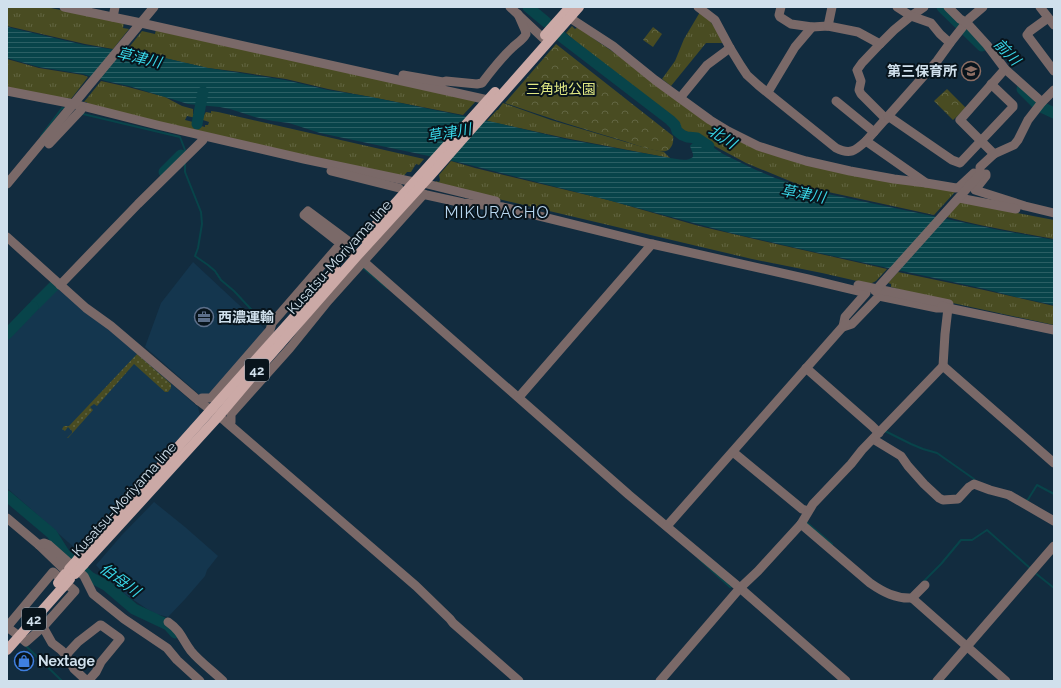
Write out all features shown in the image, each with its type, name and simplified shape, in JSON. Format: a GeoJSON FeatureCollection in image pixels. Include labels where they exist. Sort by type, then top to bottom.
{"type":"FeatureCollection","features":[{"type":"Feature","properties":{"kind":"main road","name":"Kusatsu-Moriyama line"},"geometry":{"type":"LineString","coordinates":[[7,650],[11,632],[60,585],[215,414],[361,257],[421,181],[486,106],[572,11]]}},
{"type":"Feature","properties":{"kind":"street"},"geometry":{"type":"LineString","coordinates":[[64,7],[422,82],[486,106]]}},
{"type":"Feature","properties":{"kind":"street"},"geometry":{"type":"LineString","coordinates":[[113,17],[115,7]]}},
{"type":"Feature","properties":{"kind":"street"},"geometry":{"type":"LineString","coordinates":[[7,184],[78,105],[154,7]]}},
{"type":"Feature","properties":{"kind":"street"},"geometry":{"type":"LineString","coordinates":[[510,7],[546,40]]}},
{"type":"Feature","properties":{"kind":"street"},"geometry":{"type":"LineString","coordinates":[[698,7],[715,20],[747,75],[836,148],[844,152],[851,152],[866,141],[937,61],[969,19],[983,7]]}},
{"type":"Feature","properties":{"kind":"street"},"geometry":{"type":"LineString","coordinates":[[781,7],[780,17],[791,24],[812,27],[828,26],[858,32],[880,44]]}},
{"type":"Feature","properties":{"kind":"street"},"geometry":{"type":"LineString","coordinates":[[828,26],[832,7]]}},
{"type":"Feature","properties":{"kind":"street"},"geometry":{"type":"LineString","coordinates":[[897,7],[911,16],[934,25],[940,34],[950,43]]}},
{"type":"Feature","properties":{"kind":"street"},"geometry":{"type":"LineString","coordinates":[[924,7],[894,30],[862,63],[857,70],[861,81],[859,90],[861,94],[887,117],[952,160],[960,163],[1013,107],[1013,105],[991,84]]}},
{"type":"Feature","properties":{"kind":"street"},"geometry":{"type":"LineString","coordinates":[[948,7],[960,19],[964,26],[987,45],[1005,69],[1042,102]]}},
{"type":"Feature","properties":{"kind":"street"},"geometry":{"type":"LineString","coordinates":[[1040,7],[1051,21],[1030,31],[1027,35],[1054,71]]}},
{"type":"Feature","properties":{"kind":"street"},"geometry":{"type":"LineString","coordinates":[[572,11],[655,80],[710,120],[728,131],[758,146],[783,154],[865,174],[894,179],[926,182],[956,188],[959,187],[980,169],[994,154],[1014,145],[1028,120],[1042,102],[1054,90]]}},
{"type":"Feature","properties":{"kind":"street"},"geometry":{"type":"LineString","coordinates":[[422,82],[446,81],[477,84],[482,83],[502,58],[513,46],[523,39],[526,34],[518,14]]}},
{"type":"Feature","properties":{"kind":"street"},"geometry":{"type":"LineString","coordinates":[[768,92],[795,47],[812,27]]}},
{"type":"Feature","properties":{"kind":"street"},"geometry":{"type":"LineString","coordinates":[[680,98],[707,65],[730,48]]}},
{"type":"Feature","properties":{"kind":"street"},"geometry":{"type":"LineString","coordinates":[[994,154],[960,120],[1005,69]]}},
{"type":"Feature","properties":{"kind":"street"},"geometry":{"type":"LineString","coordinates":[[7,91],[78,105],[180,131],[304,159],[421,181],[514,206],[948,308],[1054,330]]}},
{"type":"Feature","properties":{"kind":"street"},"geometry":{"type":"LineString","coordinates":[[7,95],[64,106]]}},
{"type":"Feature","properties":{"kind":"street"},"geometry":{"type":"LineString","coordinates":[[836,101],[874,132]]}},
{"type":"Feature","properties":{"kind":"street"},"geometry":{"type":"LineString","coordinates":[[78,105],[203,140],[319,166],[421,181],[433,190],[503,206],[652,244],[808,278],[866,293],[845,317],[843,327]]}},
{"type":"Feature","properties":{"kind":"street"},"geometry":{"type":"LineString","coordinates":[[60,285],[138,204],[203,140]]}},
{"type":"Feature","properties":{"kind":"street"},"geometry":{"type":"LineString","coordinates":[[866,141],[926,182]]}},
{"type":"Feature","properties":{"kind":"street"},"geometry":{"type":"LineString","coordinates":[[319,166],[331,171],[399,188]]}},
{"type":"Feature","properties":{"kind":"street"},"geometry":{"type":"LineString","coordinates":[[667,526],[806,368],[959,198],[980,174],[980,169]]}},
{"type":"Feature","properties":{"kind":"street"},"geometry":{"type":"LineString","coordinates":[[980,169],[986,173],[986,176],[975,190],[1025,206],[1054,213]]}},
{"type":"Feature","properties":{"kind":"street"},"geometry":{"type":"LineString","coordinates":[[230,425],[231,414],[290,348],[328,302],[361,257],[423,194],[463,203],[503,206]]}},
{"type":"Feature","properties":{"kind":"street"},"geometry":{"type":"LineString","coordinates":[[959,198],[1054,216]]}},
{"type":"Feature","properties":{"kind":"street"},"geometry":{"type":"LineString","coordinates":[[7,237],[86,308],[111,326],[199,401],[230,425],[416,586],[450,619],[452,623],[519,681]]}},
{"type":"Feature","properties":{"kind":"street"},"geometry":{"type":"LineString","coordinates":[[199,401],[202,398],[211,398],[270,330],[272,322],[337,248],[345,243],[407,300],[629,495],[740,588],[846,681]]}},
{"type":"Feature","properties":{"kind":"street"},"geometry":{"type":"LineString","coordinates":[[519,397],[652,244]]}},
{"type":"Feature","properties":{"kind":"street"},"geometry":{"type":"LineString","coordinates":[[808,278],[876,290],[1054,326]]}},
{"type":"Feature","properties":{"kind":"street"},"geometry":{"type":"LineString","coordinates":[[843,327],[852,324],[879,296],[936,308],[948,308]]}},
{"type":"Feature","properties":{"kind":"street"},"geometry":{"type":"LineString","coordinates":[[660,681],[740,588],[758,571],[801,524],[813,504],[851,464],[862,450],[943,366],[948,308]]}},
{"type":"Feature","properties":{"kind":"street"},"geometry":{"type":"LineString","coordinates":[[943,366],[1054,463]]}},
{"type":"Feature","properties":{"kind":"street"},"geometry":{"type":"LineString","coordinates":[[806,368],[872,426],[876,436],[901,456],[924,484],[939,498],[943,500],[958,499],[974,484],[1009,495],[1054,521]]}},
{"type":"Feature","properties":{"kind":"street"},"geometry":{"type":"LineString","coordinates":[[733,452],[802,509],[808,511]]}},
{"type":"Feature","properties":{"kind":"street"},"geometry":{"type":"LineString","coordinates":[[7,518],[39,545],[69,574]]}},
{"type":"Feature","properties":{"kind":"street"},"geometry":{"type":"LineString","coordinates":[[801,524],[878,589],[900,598],[912,598],[1006,681]]}},
{"type":"Feature","properties":{"kind":"street"},"geometry":{"type":"LineString","coordinates":[[39,545],[44,543],[49,545],[84,576],[93,594],[124,619],[167,648],[177,660],[200,681]]}},
{"type":"Feature","properties":{"kind":"street"},"geometry":{"type":"LineString","coordinates":[[937,681],[1054,546]]}},
{"type":"Feature","properties":{"kind":"street"},"geometry":{"type":"LineString","coordinates":[[53,572],[75,591],[43,627],[26,642],[11,632],[53,572]]}},
{"type":"Feature","properties":{"kind":"street"},"geometry":{"type":"LineString","coordinates":[[912,598],[925,585]]}},
{"type":"Feature","properties":{"kind":"street"},"geometry":{"type":"LineString","coordinates":[[168,622],[180,632],[191,651],[223,681]]}},
{"type":"Feature","properties":{"kind":"street"},"geometry":{"type":"LineString","coordinates":[[43,627],[52,643],[66,655],[74,669],[88,681],[120,639],[100,625],[78,642],[66,655]]}},
{"type":"Feature","properties":{"kind":"shaded area","name":"西濃運輸"},"geometry":{"type":"Polygon","coordinates":[[[193,262],[267,331],[209,396],[202,397],[145,347],[161,303],[193,262]]]}},
{"type":"Feature","properties":{"kind":"shaded area"},"geometry":{"type":"Polygon","coordinates":[[[56,287],[103,324],[198,407],[200,415],[77,550],[7,488],[7,338],[56,287]]]}},
{"type":"Feature","properties":{"kind":"shaded area"},"geometry":{"type":"Polygon","coordinates":[[[154,502],[218,556],[207,570],[205,576],[168,617],[156,614],[122,592],[96,565],[121,536],[154,502]]]}},
{"type":"Feature","properties":{"kind":"green space"},"geometry":{"type":"Polygon","coordinates":[[[7,7],[46,7],[124,23],[123,28],[129,29],[113,49],[85,44],[7,26],[7,7]]]}},
{"type":"Feature","properties":{"kind":"green space"},"geometry":{"type":"Polygon","coordinates":[[[700,12],[710,21],[726,43],[706,43],[671,86],[662,79],[675,61],[684,39],[700,12]]]}},
{"type":"Feature","properties":{"kind":"green space"},"geometry":{"type":"Polygon","coordinates":[[[572,26],[575,29],[578,27],[753,146],[955,192],[934,215],[797,184],[746,163],[697,135],[687,135],[682,132],[676,122],[566,33],[572,26]]]}},
{"type":"Feature","properties":{"kind":"green space"},"geometry":{"type":"Polygon","coordinates":[[[653,27],[662,34],[653,47],[643,40],[653,27]]]}},
{"type":"Feature","properties":{"kind":"green space"},"geometry":{"type":"Polygon","coordinates":[[[156,29],[478,99],[463,115],[328,89],[286,79],[208,68],[130,52],[127,50],[142,31],[155,34],[156,29]]]}},
{"type":"Feature","properties":{"kind":"green space","name":"三角地公園"},"geometry":{"type":"Polygon","coordinates":[[[556,44],[673,136],[673,143],[670,149],[666,151],[657,151],[645,148],[505,103],[556,44]]]}},
{"type":"Feature","properties":{"kind":"green space"},"geometry":{"type":"Polygon","coordinates":[[[7,59],[39,68],[88,77],[71,99],[68,98],[67,100],[7,88],[7,59]]]}},
{"type":"Feature","properties":{"kind":"green space"},"geometry":{"type":"Polygon","coordinates":[[[101,81],[165,97],[182,106],[193,109],[193,114],[196,115],[196,118],[187,116],[185,120],[205,127],[205,125],[208,125],[209,122],[200,119],[201,116],[203,117],[206,112],[218,112],[424,159],[419,165],[416,164],[411,172],[407,172],[403,177],[324,162],[86,105],[87,102],[84,102],[101,81]]]}},
{"type":"Feature","properties":{"kind":"green space"},"geometry":{"type":"Polygon","coordinates":[[[947,89],[966,108],[953,120],[934,101],[947,89]]]}},
{"type":"Feature","properties":{"kind":"green space"},"geometry":{"type":"Polygon","coordinates":[[[503,103],[551,120],[664,152],[670,158],[565,138],[487,121],[503,103]]]}},
{"type":"Feature","properties":{"kind":"green space"},"geometry":{"type":"Polygon","coordinates":[[[451,161],[608,200],[699,226],[887,269],[876,281],[870,284],[752,259],[435,184],[436,181],[439,182],[439,175],[451,161]]]}},
{"type":"Feature","properties":{"kind":"green space"},"geometry":{"type":"Polygon","coordinates":[[[960,202],[1054,220],[1054,239],[987,227],[947,217],[960,202]]]}},
{"type":"Feature","properties":{"kind":"green space"},"geometry":{"type":"Polygon","coordinates":[[[898,272],[1054,306],[1054,325],[925,297],[891,287],[891,284],[888,283],[898,272]]]}},
{"type":"Feature","properties":{"kind":"green space"},"geometry":{"type":"Polygon","coordinates":[[[137,354],[171,384],[171,388],[168,392],[165,392],[134,364],[97,406],[94,404],[90,407],[93,410],[67,438],[72,431],[68,427],[65,431],[62,429],[64,426],[69,426],[137,354]]]}},
{"type":"Feature","properties":{"kind":"water","name":"草津川"},"geometry":{"type":"Polygon","coordinates":[[[7,27],[84,45],[160,57],[208,68],[285,80],[328,90],[371,97],[493,122],[565,139],[676,159],[685,160],[693,157],[690,146],[698,137],[723,154],[756,170],[775,178],[823,193],[1054,240],[1054,305],[731,233],[462,163],[320,133],[289,123],[255,117],[230,109],[188,104],[83,74],[39,67],[7,58],[7,27]]]}},
{"type":"Feature","properties":{"kind":"waterway","name":"北川"},"geometry":{"type":"LineString","coordinates":[[528,7],[546,22]]}},
{"type":"Feature","properties":{"kind":"waterway","name":"前川"},"geometry":{"type":"LineString","coordinates":[[942,7],[982,46]]}},
{"type":"Feature","properties":{"kind":"waterway","name":"北川"},"geometry":{"type":"LineString","coordinates":[[550,26],[563,38],[670,120],[675,125],[677,131],[682,135],[697,138],[709,146]]}},
{"type":"Feature","properties":{"kind":"waterway","name":"前川"},"geometry":{"type":"LineString","coordinates":[[1022,89],[1039,106],[1054,113]]}},
{"type":"Feature","properties":{"kind":"waterway"},"geometry":{"type":"LineString","coordinates":[[197,124],[203,92]]}},
{"type":"Feature","properties":{"kind":"waterway"},"geometry":{"type":"LineString","coordinates":[[41,136],[62,108],[65,109]]}},
{"type":"Feature","properties":{"kind":"waterway"},"geometry":{"type":"LineString","coordinates":[[83,114],[180,137],[185,153]]}},
{"type":"Feature","properties":{"kind":"waterway"},"geometry":{"type":"LineString","coordinates":[[164,172],[181,155]]}},
{"type":"Feature","properties":{"kind":"waterway"},"geometry":{"type":"LineString","coordinates":[[185,162],[185,172],[201,212],[202,224],[198,248],[195,256],[215,271],[221,280],[234,291],[264,323],[268,325]]}},
{"type":"Feature","properties":{"kind":"waterway"},"geometry":{"type":"LineString","coordinates":[[328,265],[342,251],[344,251]]}},
{"type":"Feature","properties":{"kind":"waterway"},"geometry":{"type":"LineString","coordinates":[[362,267],[387,288]]}},
{"type":"Feature","properties":{"kind":"waterway"},"geometry":{"type":"LineString","coordinates":[[35,305],[55,285]]}},
{"type":"Feature","properties":{"kind":"waterway"},"geometry":{"type":"LineString","coordinates":[[7,334],[33,307]]}},
{"type":"Feature","properties":{"kind":"waterway"},"geometry":{"type":"LineString","coordinates":[[885,431],[911,444],[937,453],[974,479]]}},
{"type":"Feature","properties":{"kind":"waterway"},"geometry":{"type":"LineString","coordinates":[[1027,500],[1037,485],[1054,494]]}},
{"type":"Feature","properties":{"kind":"waterway","name":"伯母川"},"geometry":{"type":"LineString","coordinates":[[7,496],[52,534],[64,553],[90,577],[107,586],[134,609],[168,625],[175,633]]}},
{"type":"Feature","properties":{"kind":"waterway"},"geometry":{"type":"LineString","coordinates":[[805,521],[832,544]]}},
{"type":"Feature","properties":{"kind":"waterway"},"geometry":{"type":"LineString","coordinates":[[924,581],[941,564],[961,540],[972,540],[987,530],[1031,569]]}},
{"type":"Feature","properties":{"kind":"waterway"},"geometry":{"type":"LineString","coordinates":[[698,558],[730,587],[733,586]]}},
{"type":"Feature","properties":{"kind":"waterway"},"geometry":{"type":"LineString","coordinates":[[1034,572],[1054,588]]}},
{"type":"Feature","properties":{"kind":"waterway"},"geometry":{"type":"LineString","coordinates":[[26,646],[62,681]]}},
{"type":"Feature","properties":{"kind":"tunnel"},"geometry":{"type":"LineString","coordinates":[[347,240],[366,256]]}},
{"type":"Feature","properties":{"kind":"place","name":"第三保育所"},"geometry":{"type":"Point","coordinates":[971,71]}},
{"type":"Feature","properties":{"kind":"place","name":"西濃運輸"},"geometry":{"type":"Point","coordinates":[204,317]}},
{"type":"Feature","properties":{"kind":"place","name":"Nextage"},"geometry":{"type":"Point","coordinates":[24,661]}},
{"type":"Feature","properties":{"kind":"district","name":"MIKURACHO"},"geometry":{"type":"Point","coordinates":[497,212]}}]}
